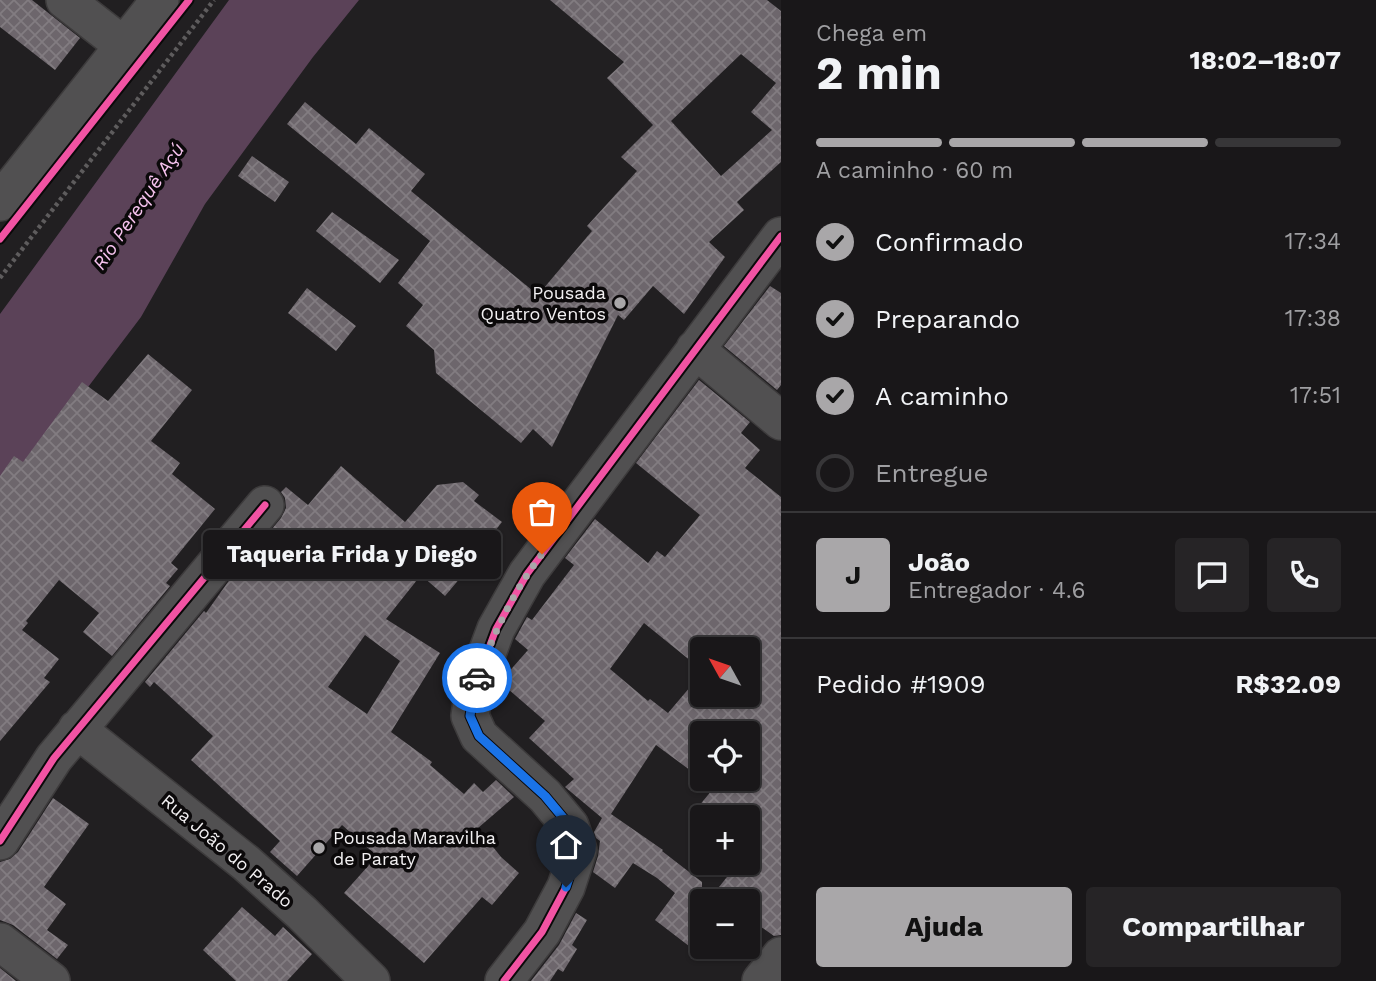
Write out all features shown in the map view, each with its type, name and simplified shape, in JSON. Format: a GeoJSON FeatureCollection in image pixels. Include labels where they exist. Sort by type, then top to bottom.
{"type":"FeatureCollection","features":[{"type":"Feature","properties":{"kind":"street"},"geometry":{"type":"LineString","coordinates":[[65,0],[124,46]]}},
{"type":"Feature","properties":{"kind":"street"},"geometry":{"type":"LineString","coordinates":[[0,202],[160,0]]}},
{"type":"Feature","properties":{"kind":"street"},"geometry":{"type":"LineString","coordinates":[[504,981],[542,932],[566,887],[578,850],[570,826],[545,796],[479,736],[470,716],[474,688],[496,629],[527,574],[781,236]]}},
{"type":"Feature","properties":{"kind":"street"},"geometry":{"type":"LineString","coordinates":[[695,349],[781,421]]}},
{"type":"Feature","properties":{"kind":"street"},"geometry":{"type":"LineString","coordinates":[[0,841],[54,758],[265,506]]}},
{"type":"Feature","properties":{"kind":"street","name":"Rua João do Prado"},"geometry":{"type":"LineString","coordinates":[[77,729],[246,863],[371,981]]}},
{"type":"Feature","properties":{"kind":"street"},"geometry":{"type":"LineString","coordinates":[[0,942],[51,981]]}},
{"type":"Feature","properties":{"kind":"street"},"geometry":{"type":"LineString","coordinates":[[761,981],[781,956]]}},
{"type":"Feature","properties":{"kind":"path"},"geometry":{"type":"LineString","coordinates":[[0,278],[214,0]]}},
{"type":"Feature","properties":{"kind":"water","name":"Rio Perequê Açú"},"geometry":{"type":"Polygon","coordinates":[[[229,0],[359,0],[313,57],[205,204],[141,317],[14,485],[0,509],[0,314],[229,0]]]}},
{"type":"Feature","properties":{"kind":"building"},"geometry":{"type":"Polygon","coordinates":[[[0,0],[32,0],[80,38],[55,70],[0,27],[0,0]]]}},
{"type":"Feature","properties":{"kind":"building"},"geometry":{"type":"Polygon","coordinates":[[[550,0],[767,0],[781,11],[781,162],[737,202],[744,210],[709,242],[725,257],[684,314],[653,286],[624,320],[618,315],[552,447],[533,429],[521,443],[436,373],[434,350],[406,326],[423,305],[398,283],[430,241],[287,124],[305,102],[356,144],[369,128],[425,174],[411,191],[538,295],[592,231],[587,226],[637,171],[621,157],[653,125],[607,78],[624,62],[550,0]],[[741,54],[671,121],[721,176],[772,130],[751,112],[776,83],[741,54]]]}},
{"type":"Feature","properties":{"kind":"building"},"geometry":{"type":"Polygon","coordinates":[[[252,156],[289,182],[275,202],[238,176],[252,156]]]}},
{"type":"Feature","properties":{"kind":"building"},"geometry":{"type":"Polygon","coordinates":[[[332,212],[399,260],[380,283],[316,231],[332,212]]]}},
{"type":"Feature","properties":{"kind":"building"},"geometry":{"type":"Polygon","coordinates":[[[770,286],[781,293],[781,385],[777,390],[724,346],[770,286]]]}},
{"type":"Feature","properties":{"kind":"building"},"geometry":{"type":"Polygon","coordinates":[[[307,288],[356,326],[336,351],[288,313],[307,288]]]}},
{"type":"Feature","properties":{"kind":"building"},"geometry":{"type":"Polygon","coordinates":[[[148,354],[192,390],[151,441],[180,463],[172,474],[215,509],[171,563],[178,569],[166,583],[170,586],[112,656],[83,632],[99,613],[59,580],[26,621],[28,623],[22,630],[59,659],[44,678],[50,682],[0,741],[0,476],[14,456],[23,462],[82,382],[108,401],[148,354]]]}},
{"type":"Feature","properties":{"kind":"building"},"geometry":{"type":"Polygon","coordinates":[[[699,380],[750,422],[741,433],[760,450],[745,468],[781,497],[781,935],[774,936],[760,926],[760,889],[717,889],[729,875],[760,875],[760,805],[700,805],[711,791],[760,791],[760,721],[690,721],[690,770],[656,745],[611,814],[663,850],[690,875],[702,882],[702,889],[690,889],[690,947],[655,920],[675,893],[657,878],[633,863],[615,888],[593,872],[600,841],[594,832],[602,818],[565,787],[574,779],[529,738],[545,721],[500,682],[528,650],[515,639],[527,617],[532,620],[574,565],[565,558],[595,519],[648,563],[657,551],[665,557],[700,515],[636,463],[699,380]],[[644,623],[610,669],[648,701],[650,699],[668,713],[690,687],[690,707],[760,707],[760,637],[690,637],[690,660],[644,623]]]}},
{"type":"Feature","properties":{"kind":"building"},"geometry":{"type":"Polygon","coordinates":[[[341,466],[405,522],[437,485],[463,482],[479,495],[474,501],[502,522],[445,596],[421,575],[386,619],[440,653],[391,732],[432,762],[430,765],[464,794],[474,783],[483,792],[496,780],[514,797],[478,828],[501,857],[519,873],[492,905],[482,897],[424,963],[344,893],[377,856],[342,825],[297,876],[270,852],[280,841],[191,760],[213,736],[154,682],[150,687],[145,682],[204,611],[206,613],[281,518],[286,508],[281,492],[286,487],[308,505],[341,466]],[[365,635],[328,687],[367,714],[400,661],[365,635]]]}},
{"type":"Feature","properties":{"kind":"building"},"geometry":{"type":"Polygon","coordinates":[[[53,798],[89,824],[44,887],[66,904],[47,930],[68,945],[57,959],[13,925],[0,920],[0,862],[10,859],[18,852],[53,798]]]}},
{"type":"Feature","properties":{"kind":"building"},"geometry":{"type":"Polygon","coordinates":[[[242,907],[275,936],[283,927],[312,954],[287,981],[236,981],[203,950],[242,907]]]}},
{"type":"Feature","properties":{"kind":"building"},"geometry":{"type":"Polygon","coordinates":[[[576,913],[587,920],[572,945],[577,949],[563,972],[558,969],[550,981],[531,981],[559,945],[576,913]]]}},
{"type":"Feature","properties":{"kind":"building"},"geometry":{"type":"Polygon","coordinates":[[[0,968],[16,981],[0,981],[0,968]]]}},
{"type":"Feature","properties":{"kind":"cycle path"},"geometry":{"type":"LineString","coordinates":[[0,239],[189,0]]}},
{"type":"Feature","properties":{"kind":"cycle path"},"geometry":{"type":"LineString","coordinates":[[504,981],[542,932],[566,887],[578,850],[570,826],[545,796],[479,736],[470,716],[474,688],[496,629],[527,574],[781,236]]}},
{"type":"Feature","properties":{"kind":"cycle path"},"geometry":{"type":"LineString","coordinates":[[0,841],[54,758],[265,505]]}},
{"type":"Feature","properties":{"kind":"way so far"},"geometry":{"type":"LineString","coordinates":[[477,678],[496,629],[527,574],[542,554]]}},
{"type":"Feature","properties":{"kind":"place","name":"Pousada Quatro Ventos"},"geometry":{"type":"Point","coordinates":[620,303]}},
{"type":"Feature","properties":{"kind":"place","name":"Taqueria Frida y Diego"},"geometry":{"type":"Point","coordinates":[542,554]}},
{"type":"Feature","properties":{"kind":"place","name":"Pousada Maravilha de Paraty"},"geometry":{"type":"Point","coordinates":[319,848]}},
{"type":"Feature","properties":{"kind":"route"},"geometry":{"type":"LineString","coordinates":[[477,678],[470,716],[479,736],[545,796],[570,826],[578,850],[566,887]]}}]}
